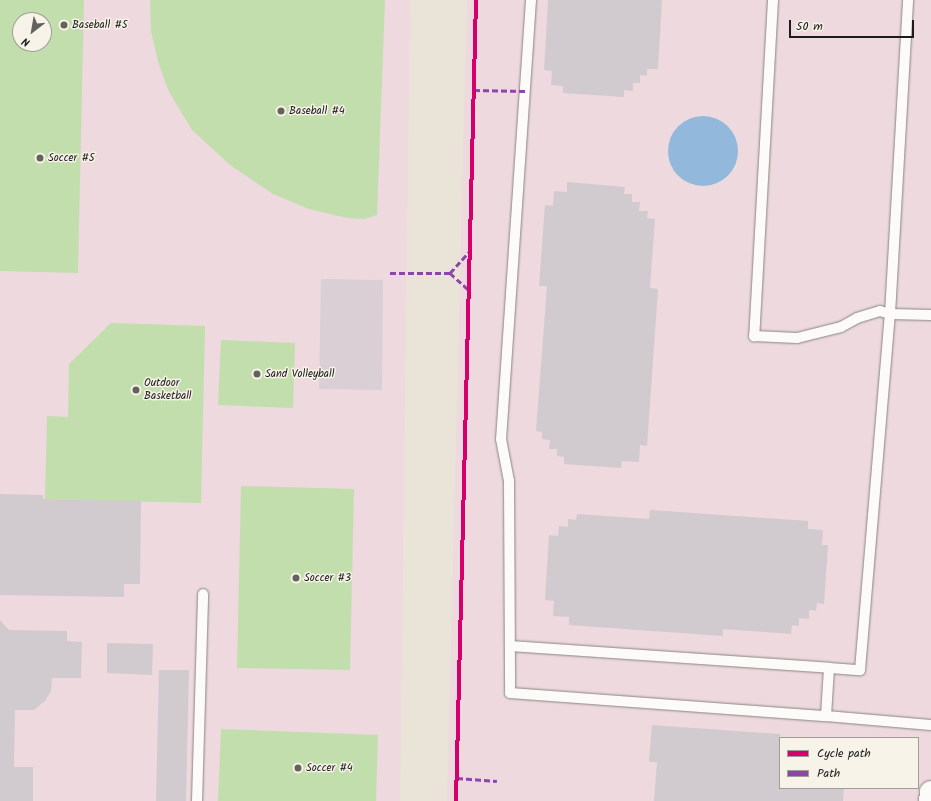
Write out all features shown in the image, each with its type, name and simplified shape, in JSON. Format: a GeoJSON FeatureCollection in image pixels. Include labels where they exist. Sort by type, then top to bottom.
{"type":"FeatureCollection","features":[{"type":"Feature","properties":{"kind":"street"},"geometry":{"type":"LineString","coordinates":[[930,801],[931,792]]}},
{"type":"Feature","properties":{"kind":"lane"},"geometry":{"type":"LineString","coordinates":[[531,0],[501,439],[509,481],[510,693],[931,725]]}},
{"type":"Feature","properties":{"kind":"lane"},"geometry":{"type":"LineString","coordinates":[[773,0],[754,336],[797,338],[841,327],[857,318],[880,311],[890,314],[931,315]]}},
{"type":"Feature","properties":{"kind":"lane"},"geometry":{"type":"LineString","coordinates":[[510,646],[860,670],[890,314],[908,0]]}},
{"type":"Feature","properties":{"kind":"lane"},"geometry":{"type":"LineString","coordinates":[[197,801],[204,594]]}},
{"type":"Feature","properties":{"kind":"lane"},"geometry":{"type":"LineString","coordinates":[[826,716],[829,668]]}},
{"type":"Feature","properties":{"kind":"shaded area"},"geometry":{"type":"Polygon","coordinates":[[[0,0],[410,0],[400,801],[0,801],[0,0]]]}},
{"type":"Feature","properties":{"kind":"shaded area"},"geometry":{"type":"Polygon","coordinates":[[[467,0],[931,0],[931,801],[447,801],[467,0]]]}},
{"type":"Feature","properties":{"kind":"shaded area"},"geometry":{"type":"Polygon","coordinates":[[[321,279],[383,280],[382,390],[319,389],[321,279]]]}},
{"type":"Feature","properties":{"kind":"green space","name":"Soccer #5"},"geometry":{"type":"Polygon","coordinates":[[[0,0],[84,0],[78,273],[0,271],[0,0]]]}},
{"type":"Feature","properties":{"kind":"green space","name":"Baseball #4"},"geometry":{"type":"Polygon","coordinates":[[[150,0],[385,0],[377,215],[365,219],[347,218],[309,209],[273,194],[230,165],[192,130],[169,92],[158,62],[151,31],[150,0]]]}},
{"type":"Feature","properties":{"kind":"green space","name":"Outdoor Basketball"},"geometry":{"type":"Polygon","coordinates":[[[111,323],[205,326],[201,503],[45,499],[47,416],[68,417],[69,364],[111,323]]]}},
{"type":"Feature","properties":{"kind":"green space","name":"Sand Volleyball"},"geometry":{"type":"Polygon","coordinates":[[[221,340],[295,343],[293,408],[218,405],[221,340]]]}},
{"type":"Feature","properties":{"kind":"green space","name":"Soccer #3"},"geometry":{"type":"Polygon","coordinates":[[[241,486],[354,489],[350,670],[237,668],[241,486]]]}},
{"type":"Feature","properties":{"kind":"green space","name":"Soccer #4"},"geometry":{"type":"Polygon","coordinates":[[[221,729],[378,735],[376,801],[218,801],[221,729]]]}},
{"type":"Feature","properties":{"kind":"water"},"geometry":{"type":"Polygon","coordinates":[[[703,116],[716,119],[728,126],[735,138],[738,151],[735,164],[728,176],[716,183],[703,186],[690,183],[678,176],[671,164],[668,151],[671,138],[678,126],[690,119],[703,116]]]}},
{"type":"Feature","properties":{"kind":"building"},"geometry":{"type":"Polygon","coordinates":[[[548,0],[662,0],[658,69],[647,69],[647,76],[640,75],[640,83],[633,83],[633,91],[624,90],[624,97],[563,93],[563,86],[551,85],[552,71],[544,70],[548,0]]]}},
{"type":"Feature","properties":{"kind":"building"},"geometry":{"type":"Polygon","coordinates":[[[567,182],[625,187],[624,194],[632,194],[632,202],[640,202],[639,211],[648,211],[647,218],[655,219],[650,288],[658,289],[647,446],[640,445],[639,462],[622,461],[621,468],[564,464],[564,457],[557,456],[557,449],[549,449],[550,440],[542,439],[542,432],[536,431],[547,286],[539,286],[545,205],[553,206],[554,191],[567,192],[567,182]]]}},
{"type":"Feature","properties":{"kind":"building"},"geometry":{"type":"Polygon","coordinates":[[[0,494],[43,495],[43,499],[141,501],[140,584],[124,584],[124,597],[0,595],[0,494]]]}},
{"type":"Feature","properties":{"kind":"building"},"geometry":{"type":"Polygon","coordinates":[[[650,510],[808,521],[808,529],[823,530],[822,545],[828,545],[824,604],[817,603],[816,611],[809,610],[809,619],[799,618],[799,626],[792,625],[791,634],[723,629],[723,636],[569,625],[569,617],[553,616],[554,601],[545,600],[549,535],[558,536],[559,526],[568,527],[568,519],[576,520],[577,514],[649,519],[650,510]]]}},
{"type":"Feature","properties":{"kind":"building"},"geometry":{"type":"Polygon","coordinates":[[[0,620],[9,630],[67,631],[67,641],[82,642],[81,678],[52,678],[51,691],[45,701],[34,710],[15,710],[14,767],[33,767],[33,801],[0,801],[0,620]]]}},
{"type":"Feature","properties":{"kind":"building"},"geometry":{"type":"Polygon","coordinates":[[[107,643],[153,644],[152,675],[107,673],[107,643]]]}},
{"type":"Feature","properties":{"kind":"building"},"geometry":{"type":"Polygon","coordinates":[[[159,670],[189,670],[186,801],[156,801],[159,670]]]}},
{"type":"Feature","properties":{"kind":"building"},"geometry":{"type":"Polygon","coordinates":[[[652,725],[780,734],[779,789],[844,789],[843,801],[654,801],[657,762],[649,762],[652,725]]]}},
{"type":"Feature","properties":{"kind":"marked path"},"geometry":{"type":"LineString","coordinates":[[474,90],[525,91]]}},
{"type":"Feature","properties":{"kind":"marked path"},"geometry":{"type":"LineString","coordinates":[[450,273],[470,251]]}},
{"type":"Feature","properties":{"kind":"marked path"},"geometry":{"type":"LineString","coordinates":[[390,273],[450,273],[468,289]]}},
{"type":"Feature","properties":{"kind":"marked path"},"geometry":{"type":"LineString","coordinates":[[457,778],[497,781]]}},
{"type":"Feature","properties":{"kind":"cycle path"},"geometry":{"type":"LineString","coordinates":[[456,801],[476,0]]}},
{"type":"Feature","properties":{"kind":"place","name":"Baseball #5"},"geometry":{"type":"Point","coordinates":[64,25]}},
{"type":"Feature","properties":{"kind":"place","name":"Baseball #4"},"geometry":{"type":"Point","coordinates":[281,111]}},
{"type":"Feature","properties":{"kind":"place","name":"Soccer #5"},"geometry":{"type":"Point","coordinates":[40,158]}},
{"type":"Feature","properties":{"kind":"place","name":"Sand Volleyball"},"geometry":{"type":"Point","coordinates":[257,374]}},
{"type":"Feature","properties":{"kind":"place","name":"Outdoor Basketball"},"geometry":{"type":"Point","coordinates":[136,390]}},
{"type":"Feature","properties":{"kind":"place","name":"Soccer #3"},"geometry":{"type":"Point","coordinates":[296,578]}},
{"type":"Feature","properties":{"kind":"place","name":"Soccer #4"},"geometry":{"type":"Point","coordinates":[298,768]}}]}
